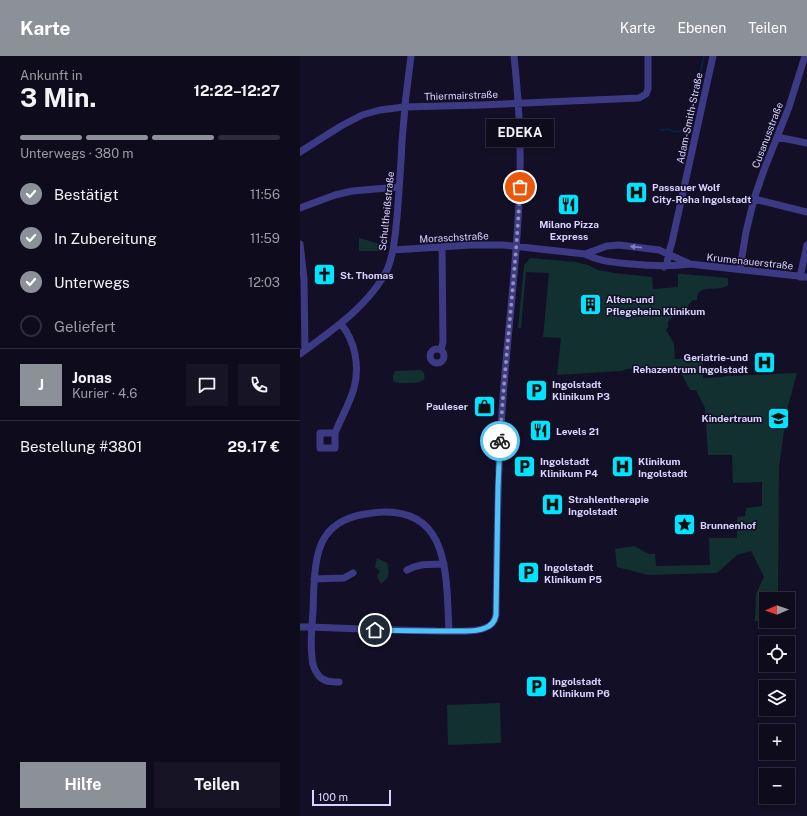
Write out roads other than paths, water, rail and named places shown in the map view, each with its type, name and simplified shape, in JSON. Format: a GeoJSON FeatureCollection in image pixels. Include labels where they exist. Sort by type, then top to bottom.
{"type":"FeatureCollection","features":[{"type":"Feature","properties":{"kind":"street","name":"Schultheißstraße"},"geometry":{"type":"LineString","coordinates":[[303,352],[341,324],[358,309],[373,292],[385,274],[393,250],[396,230],[400,187],[404,107],[411,56]]}},
{"type":"Feature","properties":{"kind":"street"},"geometry":{"type":"LineString","coordinates":[[300,628],[312,627],[449,631],[478,630],[492,624],[496,618],[500,436],[516,246],[520,172],[520,141],[514,56]]}},
{"type":"Feature","properties":{"kind":"street","name":"Thiermairstraße"},"geometry":{"type":"LineString","coordinates":[[300,152],[340,126],[380,110],[404,107],[639,98],[646,94],[648,89],[648,56]]}},
{"type":"Feature","properties":{"kind":"street","name":"Adam-Smith-Straße"},"geometry":{"type":"LineString","coordinates":[[664,267],[667,263],[672,242],[713,56]]}},
{"type":"Feature","properties":{"kind":"street","name":"Cusanusstraße"},"geometry":{"type":"LineString","coordinates":[[740,269],[746,232],[754,199],[777,137],[803,75],[805,56]]}},
{"type":"Feature","properties":{"kind":"street"},"geometry":{"type":"LineString","coordinates":[[777,137],[807,144]]}},
{"type":"Feature","properties":{"kind":"street"},"geometry":{"type":"LineString","coordinates":[[300,208],[335,195],[352,191],[400,187]]}},
{"type":"Feature","properties":{"kind":"street"},"geometry":{"type":"LineString","coordinates":[[754,199],[807,212]]}},
{"type":"Feature","properties":{"kind":"street"},"geometry":{"type":"LineString","coordinates":[[300,244],[303,352]]}},
{"type":"Feature","properties":{"kind":"street","name":"Moraschstraße"},"geometry":{"type":"LineString","coordinates":[[393,250],[485,245],[516,246]]}},
{"type":"Feature","properties":{"kind":"street"},"geometry":{"type":"LineString","coordinates":[[804,277],[807,245]]}},
{"type":"Feature","properties":{"kind":"street","name":"Krumenauerstraße"},"geometry":{"type":"LineString","coordinates":[[516,246],[585,254],[595,259],[612,262],[664,267],[690,264],[804,277]]}},
{"type":"Feature","properties":{"kind":"street","name":"Krumenauerstraße"},"geometry":{"type":"LineString","coordinates":[[585,254],[607,246],[634,247],[659,250],[690,264]]}},
{"type":"Feature","properties":{"kind":"street"},"geometry":{"type":"LineString","coordinates":[[440,350],[443,342],[442,247]]}},
{"type":"Feature","properties":{"kind":"street"},"geometry":{"type":"LineString","coordinates":[[603,260],[601,253],[604,248]]}},
{"type":"Feature","properties":{"kind":"street"},"geometry":{"type":"LineString","coordinates":[[335,433],[351,397],[357,372],[353,344],[348,332],[341,324]]}},
{"type":"Feature","properties":{"kind":"street"},"geometry":{"type":"LineString","coordinates":[[339,682],[329,682],[320,678],[315,670],[312,658],[311,640],[316,561],[325,537],[332,528],[343,521],[354,516],[379,512],[392,512],[405,514],[422,522],[428,528],[438,544],[444,564],[449,631]]}},
{"type":"Feature","properties":{"kind":"street"},"geometry":{"type":"LineString","coordinates":[[407,570],[414,566],[444,564]]}},
{"type":"Feature","properties":{"kind":"street"},"geometry":{"type":"LineString","coordinates":[[314,579],[344,578],[353,572]]}},
{"type":"Feature","properties":{"kind":"waterway"},"geometry":{"type":"LineString","coordinates":[[660,130],[668,129],[674,132],[686,130],[689,124],[704,56]]}},
{"type":"Feature","properties":{"kind":"place","name":"EDEKA"},"geometry":{"type":"Point","coordinates":[520,187]}},
{"type":"Feature","properties":{"kind":"place","name":"Passauer Wolf City-Reha Ingolstadt"},"geometry":{"type":"Point","coordinates":[637,193]}},
{"type":"Feature","properties":{"kind":"place","name":"Milano Pizza Express"},"geometry":{"type":"Point","coordinates":[569,204]}},
{"type":"Feature","properties":{"kind":"place","name":"St. Thomas"},"geometry":{"type":"Point","coordinates":[325,275]}},
{"type":"Feature","properties":{"kind":"place","name":"Alten-und Pflegeheim Klinikum"},"geometry":{"type":"Point","coordinates":[591,305]}},
{"type":"Feature","properties":{"kind":"place","name":"Geriatrie-und Rehazentrum Ingolstadt"},"geometry":{"type":"Point","coordinates":[764,363]}},
{"type":"Feature","properties":{"kind":"place","name":"Ingolstadt Klinikum P3"},"geometry":{"type":"Point","coordinates":[537,390]}},
{"type":"Feature","properties":{"kind":"place","name":"Pauleser"},"geometry":{"type":"Point","coordinates":[484,406]}},
{"type":"Feature","properties":{"kind":"place","name":"Kindertraum"},"geometry":{"type":"Point","coordinates":[778,418]}},
{"type":"Feature","properties":{"kind":"place","name":"Levels 21"},"geometry":{"type":"Point","coordinates":[541,431]}},
{"type":"Feature","properties":{"kind":"place","name":"Ingolstadt Klinikum P4"},"geometry":{"type":"Point","coordinates":[524,467]}},
{"type":"Feature","properties":{"kind":"place","name":"Klinikum Ingolstadt"},"geometry":{"type":"Point","coordinates":[622,467]}},
{"type":"Feature","properties":{"kind":"place","name":"Strahlentherapie Ingolstadt"},"geometry":{"type":"Point","coordinates":[552,505]}},
{"type":"Feature","properties":{"kind":"place","name":"Brunnenhof"},"geometry":{"type":"Point","coordinates":[685,525]}},
{"type":"Feature","properties":{"kind":"place","name":"Ingolstadt Klinikum P5"},"geometry":{"type":"Point","coordinates":[529,573]}},
{"type":"Feature","properties":{"kind":"place","name":"Ingolstadt Klinikum P6"},"geometry":{"type":"Point","coordinates":[536,687]}}]}
